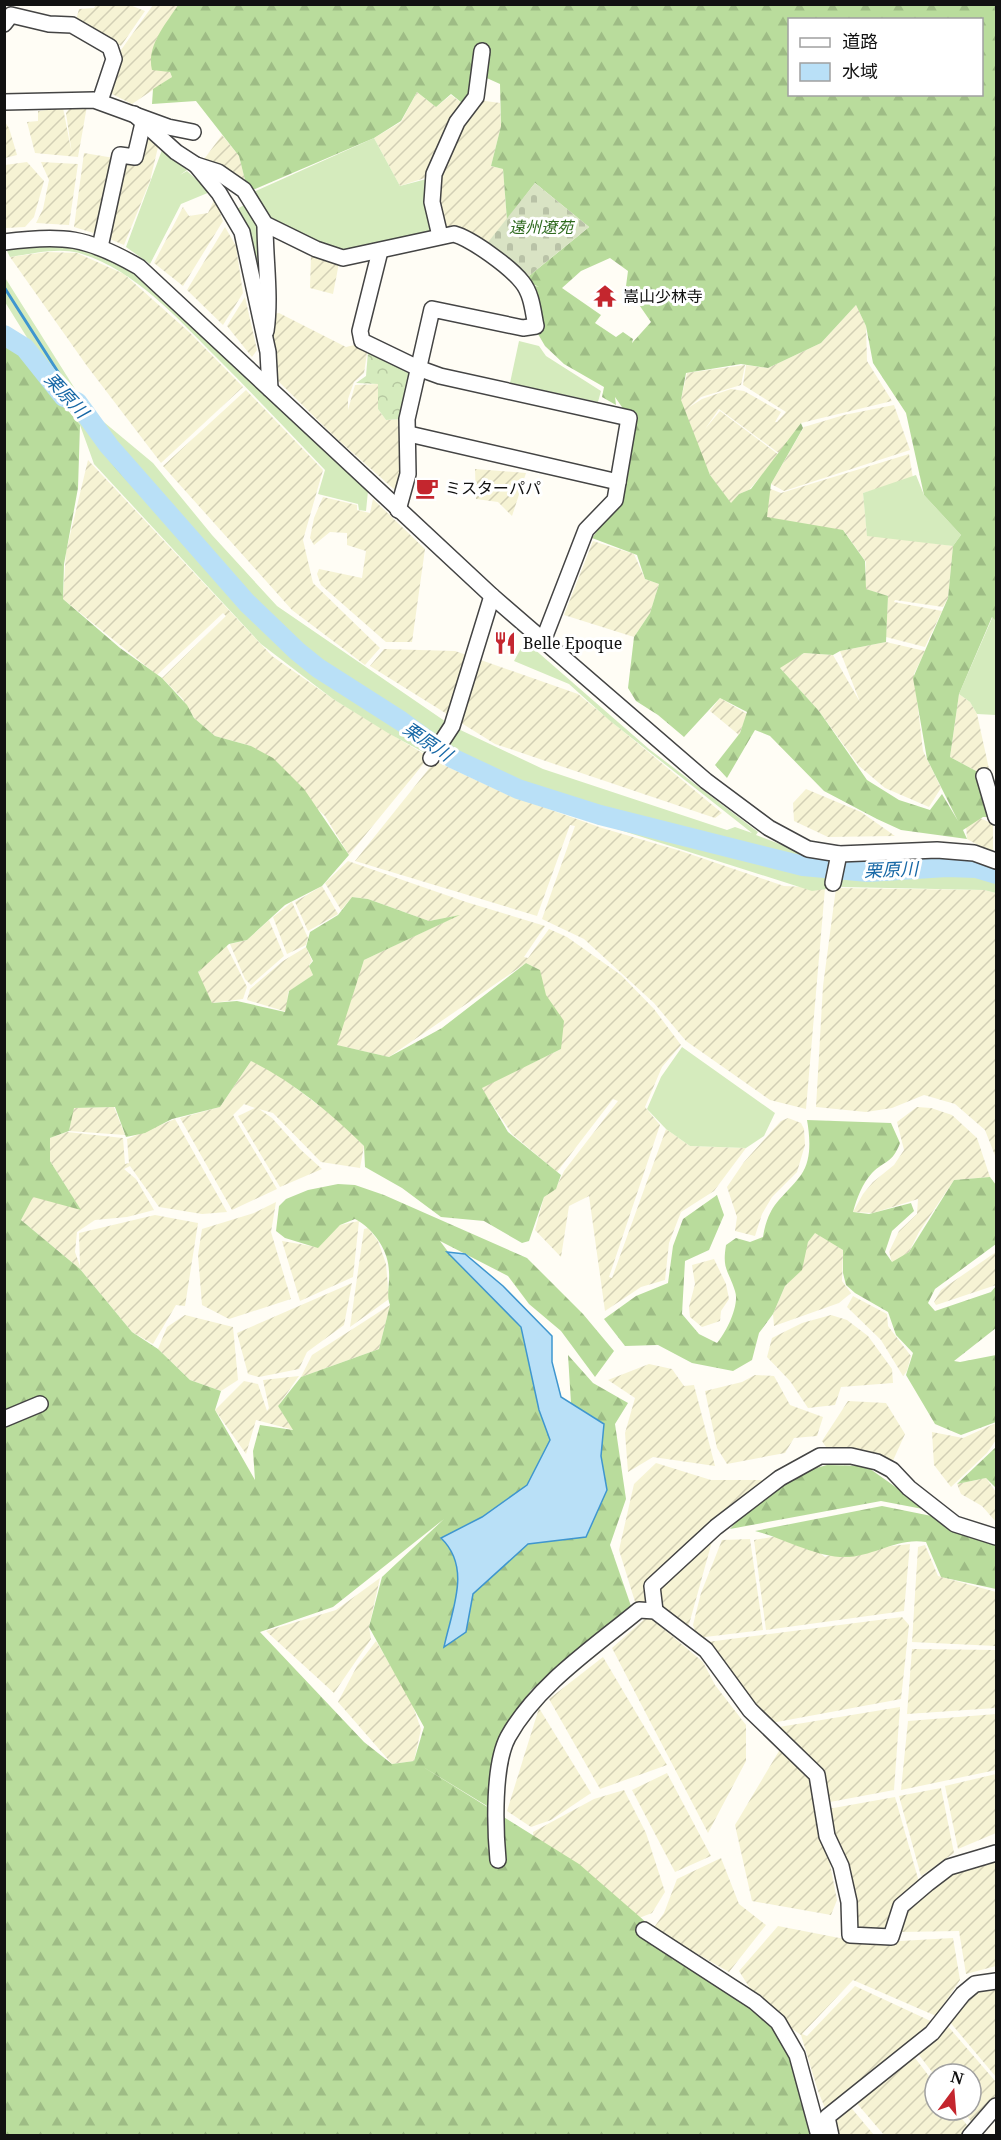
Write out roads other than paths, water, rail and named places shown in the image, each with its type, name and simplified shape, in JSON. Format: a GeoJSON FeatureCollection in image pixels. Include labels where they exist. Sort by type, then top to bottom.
{"type":"FeatureCollection","features":[{"type":"Feature","properties":{"kind":"street"},"geometry":{"type":"LineString","coordinates":[[4,24],[10,15],[49,24],[72,25],[110,47],[114,59],[100,101]]}},
{"type":"Feature","properties":{"kind":"street"},"geometry":{"type":"LineString","coordinates":[[440,236],[432,202],[434,174],[457,122],[476,97],[482,51]]}},
{"type":"Feature","properties":{"kind":"street"},"geometry":{"type":"LineString","coordinates":[[4,102],[100,101],[138,119],[193,132]]}},
{"type":"Feature","properties":{"kind":"street"},"geometry":{"type":"LineString","coordinates":[[138,119],[176,152],[196,165],[218,172],[244,190],[265,224],[265,277],[270,302],[265,342]]}},
{"type":"Feature","properties":{"kind":"street"},"geometry":{"type":"LineString","coordinates":[[100,247],[120,155],[135,157],[138,119]]}},
{"type":"Feature","properties":{"kind":"street"},"geometry":{"type":"LineString","coordinates":[[196,165],[219,193],[242,232],[265,342],[270,389]]}},
{"type":"Feature","properties":{"kind":"street"},"geometry":{"type":"LineString","coordinates":[[265,224],[316,249],[343,258],[380,252],[454,234],[468,238],[523,282],[530,297],[536,326],[524,327],[432,309],[407,419],[408,474],[398,510]]}},
{"type":"Feature","properties":{"kind":"street"},"geometry":{"type":"LineString","coordinates":[[4,242],[60,237],[100,247],[138,267],[492,596],[706,781],[769,828],[808,849],[838,859],[937,850],[974,853],[996,861]]}},
{"type":"Feature","properties":{"kind":"street"},"geometry":{"type":"LineString","coordinates":[[380,252],[360,331],[362,341],[418,369],[451,379],[629,418],[615,500],[586,530],[543,641]]}},
{"type":"Feature","properties":{"kind":"street"},"geometry":{"type":"LineString","coordinates":[[409,434],[618,482]]}},
{"type":"Feature","properties":{"kind":"street"},"geometry":{"type":"LineString","coordinates":[[432,758],[452,726],[492,596]]}},
{"type":"Feature","properties":{"kind":"street"},"geometry":{"type":"LineString","coordinates":[[984,776],[996,817]]}},
{"type":"Feature","properties":{"kind":"street"},"geometry":{"type":"LineString","coordinates":[[833,883],[838,859]]}},
{"type":"Feature","properties":{"kind":"street"},"geometry":{"type":"LineString","coordinates":[[4,1419],[40,1404]]}},
{"type":"Feature","properties":{"kind":"street"},"geometry":{"type":"LineString","coordinates":[[655,1611],[652,1587],[716,1527],[780,1478],[820,1456],[851,1456],[877,1462],[892,1470],[909,1488],[954,1524],[996,1537]]}},
{"type":"Feature","properties":{"kind":"street"},"geometry":{"type":"LineString","coordinates":[[498,1860],[499,1766],[507,1739],[535,1700],[564,1672],[639,1610],[655,1611],[705,1650],[750,1710],[817,1774],[827,1836],[841,1866],[849,1902],[850,1935],[891,1937],[901,1906],[948,1867],[996,1853]]}},
{"type":"Feature","properties":{"kind":"street"},"geometry":{"type":"LineString","coordinates":[[644,1930],[755,2002],[778,2022],[797,2055],[819,2136]]}},
{"type":"Feature","properties":{"kind":"street"},"geometry":{"type":"LineString","coordinates":[[831,2136],[827,2117],[932,2033],[963,1994],[975,1984],[996,1981]]}},
{"type":"Feature","properties":{"kind":"street"},"geometry":{"type":"LineString","coordinates":[[970,2136],[996,2106]]}},
{"type":"Feature","properties":{"kind":"water"},"geometry":{"type":"Polygon","coordinates":[[[447,1252],[465,1254],[503,1286],[552,1336],[552,1362],[561,1397],[604,1424],[601,1456],[607,1490],[586,1537],[528,1544],[473,1594],[466,1632],[444,1647],[455,1604],[458,1576],[456,1562],[441,1538],[482,1517],[527,1485],[550,1440],[539,1410],[521,1327],[447,1252]]]}},
{"type":"Feature","properties":{"kind":"waterway"},"geometry":{"type":"LineString","coordinates":[[4,287],[77,402]]}},
{"type":"Feature","properties":{"kind":"waterway","name":"栗原川"},"geometry":{"type":"LineString","coordinates":[[4,335],[25,348],[64,397],[77,402],[109,446],[247,603],[297,651],[318,668],[401,721],[452,758],[518,789],[600,815],[803,866],[868,872],[947,867],[976,868],[996,874]]}},
{"type":"Feature","properties":{"kind":"place","name":"嵩山少林寺"},"geometry":{"type":"Point","coordinates":[605,296]}},
{"type":"Feature","properties":{"kind":"place","name":"ミスターパパ"},"geometry":{"type":"Point","coordinates":[427,488]}},
{"type":"Feature","properties":{"kind":"place","name":"Belle Epoque"},"geometry":{"type":"Point","coordinates":[505,643]}},
{"type":"Feature","properties":{"kind":"park label","name":"遠州遼苑"},"geometry":{"type":"Point","coordinates":[541,227]}}]}
